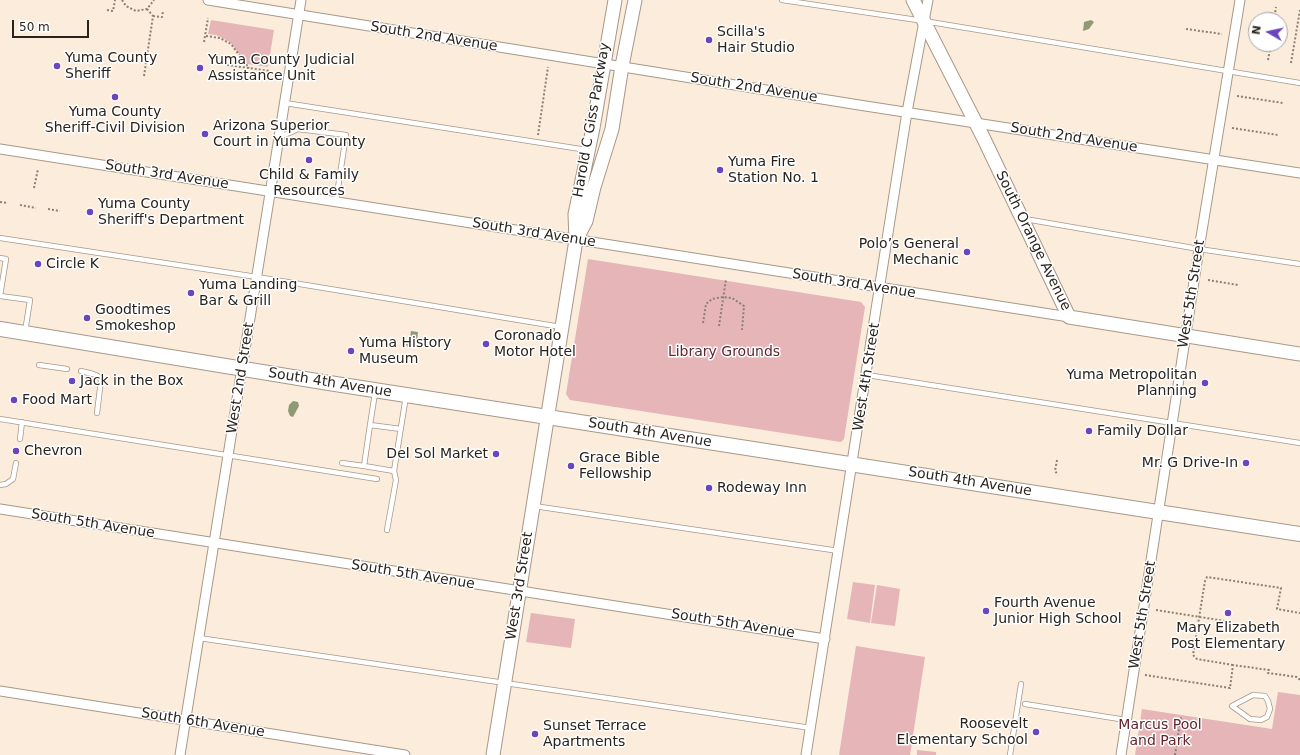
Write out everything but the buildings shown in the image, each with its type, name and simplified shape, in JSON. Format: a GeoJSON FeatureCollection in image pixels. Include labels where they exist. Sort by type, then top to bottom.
{"type":"FeatureCollection","features":[{"type":"Feature","properties":{"kind":"main road","name":"South 4th Avenue"},"geometry":{"type":"LineString","coordinates":[[0,329],[406,395],[1160,511],[1300,534]]}},
{"type":"Feature","properties":{"kind":"street","name":"South 2nd Avenue"},"geometry":{"type":"LineString","coordinates":[[208,0],[907,112],[1300,173]]}},
{"type":"Feature","properties":{"kind":"street","name":"West 2nd Street"},"geometry":{"type":"LineString","coordinates":[[180,755],[301,0]]}},
{"type":"Feature","properties":{"kind":"street","name":"Harold C Giss Parkway"},"geometry":{"type":"LineString","coordinates":[[546,417],[576,240],[575,214],[615,0]]}},
{"type":"Feature","properties":{"kind":"street","name":"Harold C Giss Parkway"},"geometry":{"type":"LineString","coordinates":[[576,240],[586,221],[594,187],[612,129],[622,66],[636,0]]}},
{"type":"Feature","properties":{"kind":"street","name":"South Orange Avenue"},"geometry":{"type":"LineString","coordinates":[[913,0],[975,122],[1069,317],[1300,354]]}},
{"type":"Feature","properties":{"kind":"street","name":"West 4th Street"},"geometry":{"type":"LineString","coordinates":[[806,755],[881,288],[907,112],[928,0]]}},
{"type":"Feature","properties":{"kind":"street","name":"West 5th Street"},"geometry":{"type":"LineString","coordinates":[[1121,755],[1160,511],[1199,249],[1240,0]]}},
{"type":"Feature","properties":{"kind":"street","name":"South 3rd Avenue"},"geometry":{"type":"LineString","coordinates":[[0,150],[336,201],[1069,317]]}},
{"type":"Feature","properties":{"kind":"street","name":"West 3rd Street"},"geometry":{"type":"LineString","coordinates":[[493,755],[546,417]]}},
{"type":"Feature","properties":{"kind":"street","name":"South 5th Avenue"},"geometry":{"type":"LineString","coordinates":[[0,510],[825,639]]}},
{"type":"Feature","properties":{"kind":"street","name":"South 6th Avenue"},"geometry":{"type":"LineString","coordinates":[[0,691],[405,755]]}},
{"type":"Feature","properties":{"kind":"lane"},"geometry":{"type":"LineString","coordinates":[[782,0],[924,21],[1300,83]]}},
{"type":"Feature","properties":{"kind":"lane"},"geometry":{"type":"LineString","coordinates":[[285,103],[588,150]]}},
{"type":"Feature","properties":{"kind":"lane"},"geometry":{"type":"LineString","coordinates":[[280,137],[298,129],[346,136],[336,201]]}},
{"type":"Feature","properties":{"kind":"lane"},"geometry":{"type":"LineString","coordinates":[[1022,218],[1199,249],[1300,264]]}},
{"type":"Feature","properties":{"kind":"lane"},"geometry":{"type":"LineString","coordinates":[[0,238],[257,277],[561,327]]}},
{"type":"Feature","properties":{"kind":"lane"},"geometry":{"type":"LineString","coordinates":[[0,258],[6,259],[2,268],[0,296],[30,300],[25,334]]}},
{"type":"Feature","properties":{"kind":"lane"},"geometry":{"type":"LineString","coordinates":[[39,365],[67,369]]}},
{"type":"Feature","properties":{"kind":"lane"},"geometry":{"type":"LineString","coordinates":[[81,371],[98,376],[101,380],[97,413]]}},
{"type":"Feature","properties":{"kind":"lane"},"geometry":{"type":"LineString","coordinates":[[867,375],[1300,443]]}},
{"type":"Feature","properties":{"kind":"lane"},"geometry":{"type":"LineString","coordinates":[[364,466],[375,390]]}},
{"type":"Feature","properties":{"kind":"lane"},"geometry":{"type":"LineString","coordinates":[[387,530],[396,480],[394,471],[406,395]]}},
{"type":"Feature","properties":{"kind":"lane"},"geometry":{"type":"LineString","coordinates":[[0,419],[229,454],[377,479]]}},
{"type":"Feature","properties":{"kind":"lane"},"geometry":{"type":"LineString","coordinates":[[20,439],[22,422]]}},
{"type":"Feature","properties":{"kind":"lane"},"geometry":{"type":"LineString","coordinates":[[370,425],[401,429]]}},
{"type":"Feature","properties":{"kind":"lane"},"geometry":{"type":"LineString","coordinates":[[0,485],[6,484],[13,479],[16,463]]}},
{"type":"Feature","properties":{"kind":"lane"},"geometry":{"type":"LineString","coordinates":[[342,463],[394,471]]}},
{"type":"Feature","properties":{"kind":"lane"},"geometry":{"type":"LineString","coordinates":[[532,505],[839,551]]}},
{"type":"Feature","properties":{"kind":"lane"},"geometry":{"type":"LineString","coordinates":[[199,638],[811,728]]}},
{"type":"Feature","properties":{"kind":"lane"},"geometry":{"type":"LineString","coordinates":[[1010,755],[1021,684]]}},
{"type":"Feature","properties":{"kind":"lane"},"geometry":{"type":"LineString","coordinates":[[1253,695],[1259,695],[1265,696],[1270,709],[1267,717],[1261,720],[1255,720],[1232,706],[1253,695]]}},
{"type":"Feature","properties":{"kind":"lane"},"geometry":{"type":"LineString","coordinates":[[1025,704],[1126,720]]}},
{"type":"Feature","properties":{"kind":"path"},"geometry":{"type":"LineString","coordinates":[[107,10],[113,11],[115,0]]}},
{"type":"Feature","properties":{"kind":"path"},"geometry":{"type":"LineString","coordinates":[[122,0],[131,9],[136,11],[147,9],[154,0]]}},
{"type":"Feature","properties":{"kind":"path"},"geometry":{"type":"LineString","coordinates":[[1275,12],[1276,7]]}},
{"type":"Feature","properties":{"kind":"path"},"geometry":{"type":"LineString","coordinates":[[144,76],[153,16],[147,9]]}},
{"type":"Feature","properties":{"kind":"path"},"geometry":{"type":"LineString","coordinates":[[1292,63],[1300,10]]}},
{"type":"Feature","properties":{"kind":"path"},"geometry":{"type":"LineString","coordinates":[[153,16],[162,16],[163,11]]}},
{"type":"Feature","properties":{"kind":"path"},"geometry":{"type":"LineString","coordinates":[[204,42],[208,18]]}},
{"type":"Feature","properties":{"kind":"path"},"geometry":{"type":"LineString","coordinates":[[1186,29],[1222,34]]}},
{"type":"Feature","properties":{"kind":"path"},"geometry":{"type":"LineString","coordinates":[[206,36],[220,38],[230,44],[249,68]]}},
{"type":"Feature","properties":{"kind":"path"},"geometry":{"type":"LineString","coordinates":[[1268,60],[1270,52]]}},
{"type":"Feature","properties":{"kind":"path"},"geometry":{"type":"LineString","coordinates":[[227,65],[270,71]]}},
{"type":"Feature","properties":{"kind":"path"},"geometry":{"type":"LineString","coordinates":[[537,142],[548,67]]}},
{"type":"Feature","properties":{"kind":"path"},"geometry":{"type":"LineString","coordinates":[[1237,96],[1283,103]]}},
{"type":"Feature","properties":{"kind":"path"},"geometry":{"type":"LineString","coordinates":[[1232,128],[1278,135]]}},
{"type":"Feature","properties":{"kind":"path"},"geometry":{"type":"LineString","coordinates":[[34,188],[38,169]]}},
{"type":"Feature","properties":{"kind":"path"},"geometry":{"type":"LineString","coordinates":[[0,202],[8,203]]}},
{"type":"Feature","properties":{"kind":"path"},"geometry":{"type":"LineString","coordinates":[[20,205],[36,208]]}},
{"type":"Feature","properties":{"kind":"path"},"geometry":{"type":"LineString","coordinates":[[48,209],[60,211]]}},
{"type":"Feature","properties":{"kind":"path"},"geometry":{"type":"LineString","coordinates":[[719,326],[726,279]]}},
{"type":"Feature","properties":{"kind":"path"},"geometry":{"type":"LineString","coordinates":[[1208,280],[1238,285]]}},
{"type":"Feature","properties":{"kind":"path"},"geometry":{"type":"LineString","coordinates":[[703,324],[706,304],[712,299],[723,297],[732,298],[744,306],[742,330]]}},
{"type":"Feature","properties":{"kind":"path"},"geometry":{"type":"LineString","coordinates":[[1057,460],[1056,471],[1058,475]]}},
{"type":"Feature","properties":{"kind":"path"},"geometry":{"type":"LineString","coordinates":[[1300,613],[1277,609],[1280,588],[1210,576],[1207,577],[1199,617],[1194,658],[1269,670],[1268,673],[1297,677],[1300,680]]}},
{"type":"Feature","properties":{"kind":"path"},"geometry":{"type":"LineString","coordinates":[[1156,610],[1225,621]]}},
{"type":"Feature","properties":{"kind":"path"},"geometry":{"type":"LineString","coordinates":[[1145,675],[1230,688],[1234,665]]}},
{"type":"Feature","properties":{"kind":"path"},"geometry":{"type":"LineString","coordinates":[[1175,755],[1181,717]]}},
{"type":"Feature","properties":{"kind":"green space"},"geometry":{"type":"Polygon","coordinates":[[[211,20],[274,30],[268,67],[247,64],[230,42],[216,35],[208,34],[211,20]]]}},
{"type":"Feature","properties":{"kind":"green space","name":"Library Grounds"},"geometry":{"type":"Polygon","coordinates":[[[588,259],[861,302],[865,307],[844,439],[841,442],[570,400],[566,394],[588,259]]]}},
{"type":"Feature","properties":{"kind":"green space"},"geometry":{"type":"Polygon","coordinates":[[[853,582],[875,585],[870,623],[847,619],[853,582]]]}},
{"type":"Feature","properties":{"kind":"green space"},"geometry":{"type":"Polygon","coordinates":[[[877,585],[900,589],[895,626],[871,623],[877,585]]]}},
{"type":"Feature","properties":{"kind":"green space"},"geometry":{"type":"Polygon","coordinates":[[[531,613],[575,619],[571,648],[526,642],[531,613]]]}},
{"type":"Feature","properties":{"kind":"green space"},"geometry":{"type":"Polygon","coordinates":[[[856,646],[925,657],[910,755],[839,755],[856,646]]]}},
{"type":"Feature","properties":{"kind":"green space","name":"Marcus Pool and Park"},"geometry":{"type":"Polygon","coordinates":[[[1278,692],[1300,695],[1300,755],[1135,755],[1142,709],[1272,729],[1278,692]]]}},
{"type":"Feature","properties":{"kind":"green space"},"geometry":{"type":"Polygon","coordinates":[[[917,750],[936,752],[936,755],[917,755],[917,750]]]}},
{"type":"Feature","properties":{"kind":"shaded area"},"geometry":{"type":"Polygon","coordinates":[[[1091,20],[1094,22],[1089,29],[1083,31],[1084,22],[1091,20]]]}},
{"type":"Feature","properties":{"kind":"shaded area"},"geometry":{"type":"Polygon","coordinates":[[[411,331],[418,332],[417,341],[410,349],[406,345],[410,338],[411,331]]]}},
{"type":"Feature","properties":{"kind":"shaded area"},"geometry":{"type":"Polygon","coordinates":[[[293,401],[298,402],[299,406],[293,417],[290,416],[288,411],[289,405],[293,401]]]}},
{"type":"Feature","properties":{"kind":"place","name":"Scilla's Hair Studio"},"geometry":{"type":"Point","coordinates":[709,40]}},
{"type":"Feature","properties":{"kind":"place","name":"Yuma County Sheriff"},"geometry":{"type":"Point","coordinates":[57,66]}},
{"type":"Feature","properties":{"kind":"place","name":"Yuma County Judicial Assistance Unit"},"geometry":{"type":"Point","coordinates":[200,68]}},
{"type":"Feature","properties":{"kind":"place","name":"Yuma County Sheriff-Civil Division"},"geometry":{"type":"Point","coordinates":[115,97]}},
{"type":"Feature","properties":{"kind":"place","name":"Arizona Superior Court in Yuma County"},"geometry":{"type":"Point","coordinates":[205,134]}},
{"type":"Feature","properties":{"kind":"place","name":"Child & Family Resources"},"geometry":{"type":"Point","coordinates":[309,160]}},
{"type":"Feature","properties":{"kind":"place","name":"Yuma Fire Station No. 1"},"geometry":{"type":"Point","coordinates":[720,170]}},
{"type":"Feature","properties":{"kind":"place","name":"Yuma County Sheriff's Department"},"geometry":{"type":"Point","coordinates":[90,212]}},
{"type":"Feature","properties":{"kind":"place","name":"Polo’s General Mechanic"},"geometry":{"type":"Point","coordinates":[967,252]}},
{"type":"Feature","properties":{"kind":"place","name":"Circle K"},"geometry":{"type":"Point","coordinates":[38,264]}},
{"type":"Feature","properties":{"kind":"place","name":"Yuma Landing Bar & Grill"},"geometry":{"type":"Point","coordinates":[191,293]}},
{"type":"Feature","properties":{"kind":"place","name":"Goodtimes Smokeshop"},"geometry":{"type":"Point","coordinates":[87,318]}},
{"type":"Feature","properties":{"kind":"place","name":"Coronado Motor Hotel"},"geometry":{"type":"Point","coordinates":[486,344]}},
{"type":"Feature","properties":{"kind":"place","name":"Yuma History Museum"},"geometry":{"type":"Point","coordinates":[351,351]}},
{"type":"Feature","properties":{"kind":"place","name":"Jack in the Box"},"geometry":{"type":"Point","coordinates":[72,381]}},
{"type":"Feature","properties":{"kind":"place","name":"Yuma Metropolitan Planning"},"geometry":{"type":"Point","coordinates":[1205,383]}},
{"type":"Feature","properties":{"kind":"place","name":"Food Mart"},"geometry":{"type":"Point","coordinates":[14,400]}},
{"type":"Feature","properties":{"kind":"place","name":"Family Dollar"},"geometry":{"type":"Point","coordinates":[1089,431]}},
{"type":"Feature","properties":{"kind":"place","name":"Chevron"},"geometry":{"type":"Point","coordinates":[16,451]}},
{"type":"Feature","properties":{"kind":"place","name":"Del Sol Market"},"geometry":{"type":"Point","coordinates":[496,454]}},
{"type":"Feature","properties":{"kind":"place","name":"Mr. G Drive-In"},"geometry":{"type":"Point","coordinates":[1246,463]}},
{"type":"Feature","properties":{"kind":"place","name":"Grace Bible Fellowship"},"geometry":{"type":"Point","coordinates":[571,466]}},
{"type":"Feature","properties":{"kind":"place","name":"Rodeway Inn"},"geometry":{"type":"Point","coordinates":[709,488]}},
{"type":"Feature","properties":{"kind":"place","name":"Fourth Avenue Junior High School"},"geometry":{"type":"Point","coordinates":[986,611]}},
{"type":"Feature","properties":{"kind":"place","name":"Mary Elizabeth Post Elementary"},"geometry":{"type":"Point","coordinates":[1228,613]}},
{"type":"Feature","properties":{"kind":"place","name":"Roosevelt Elementary School"},"geometry":{"type":"Point","coordinates":[1036,732]}},
{"type":"Feature","properties":{"kind":"place","name":"Sunset Terrace Apartments"},"geometry":{"type":"Point","coordinates":[535,734]}}]}
